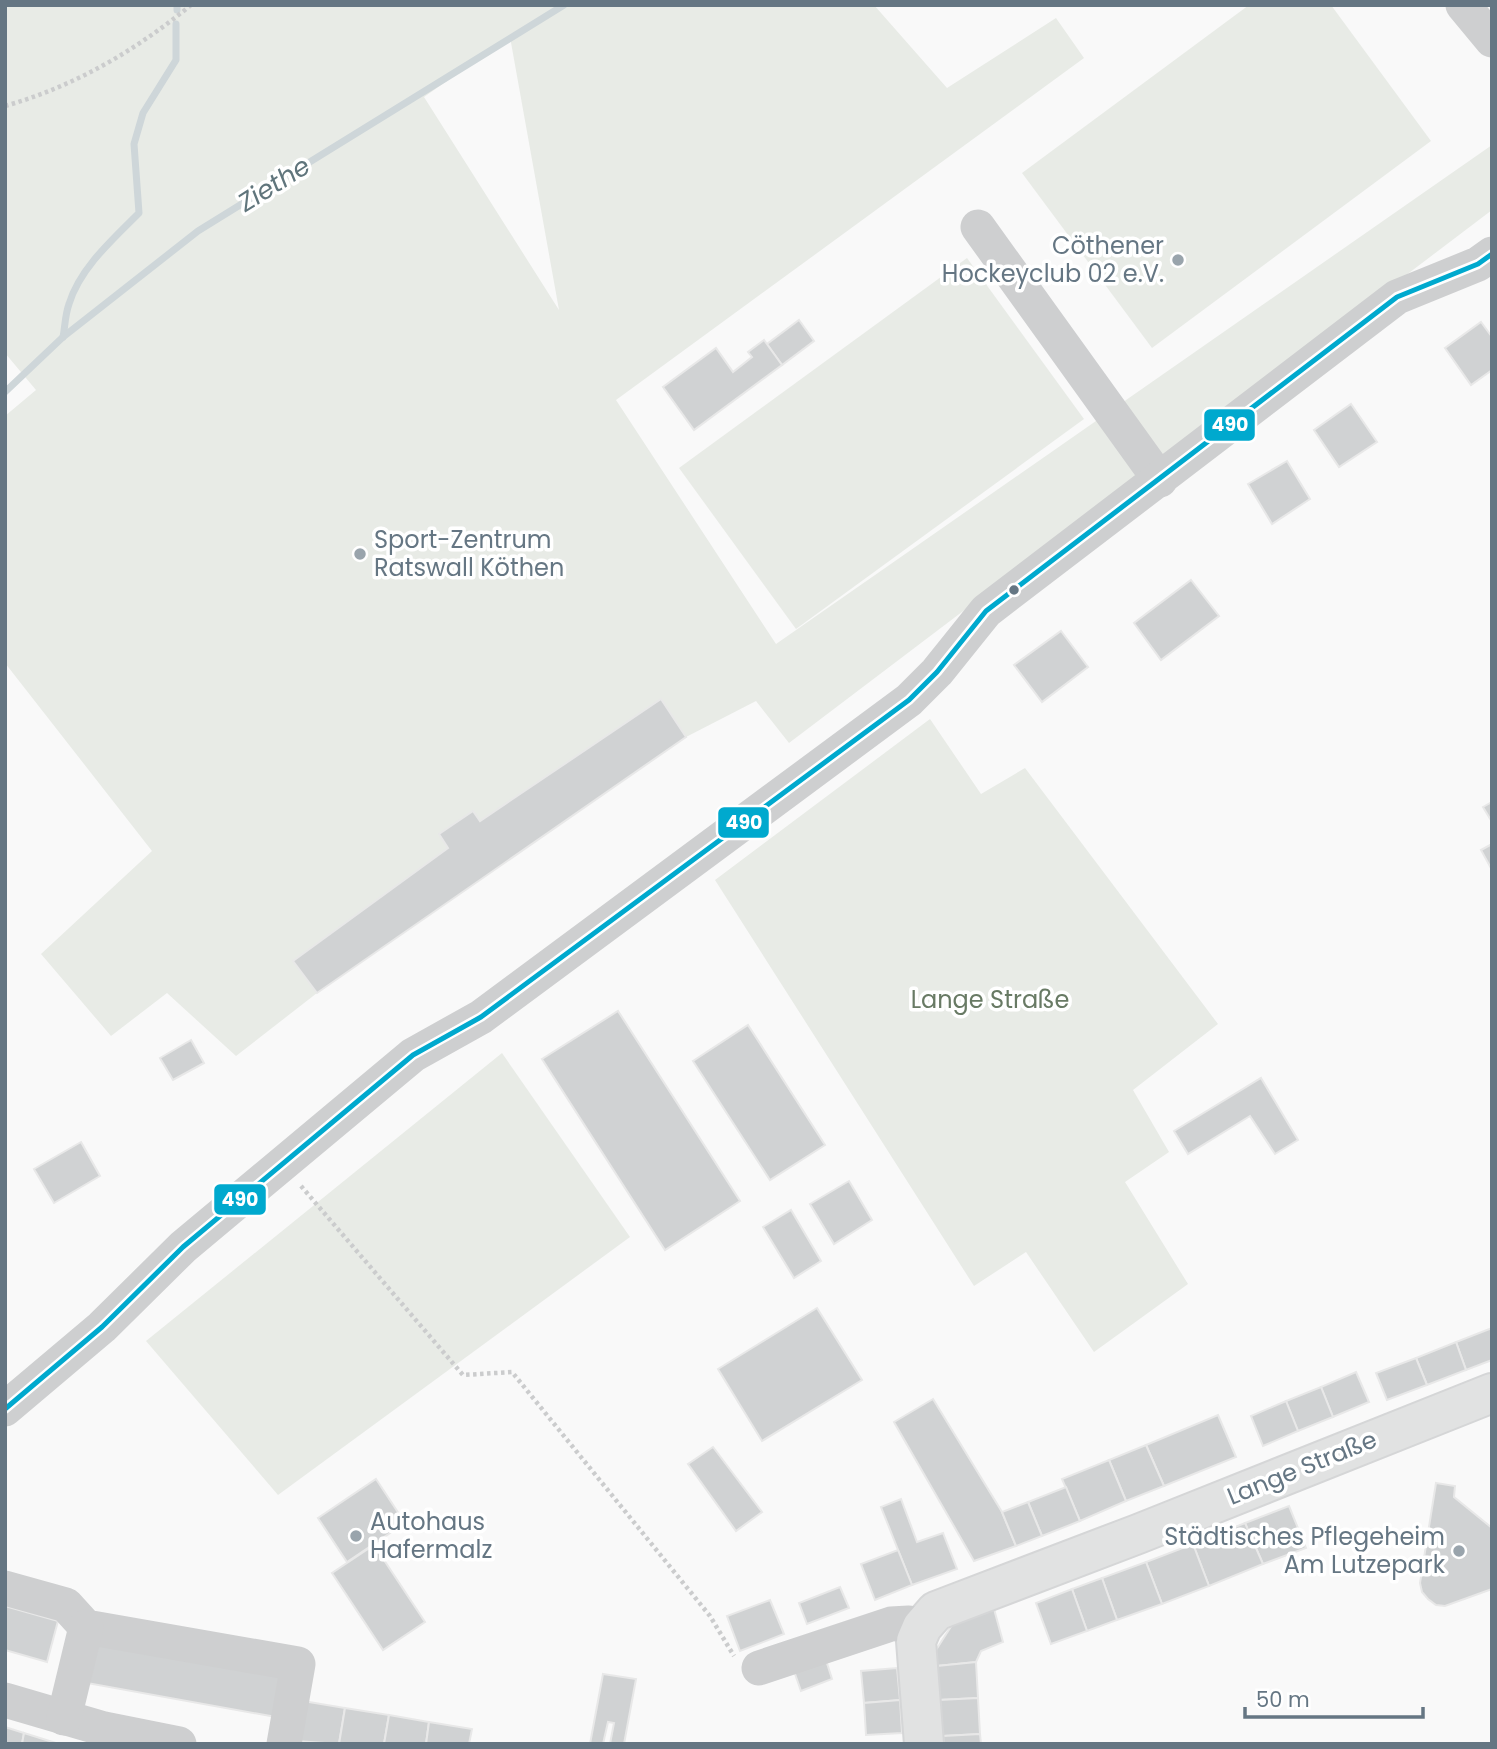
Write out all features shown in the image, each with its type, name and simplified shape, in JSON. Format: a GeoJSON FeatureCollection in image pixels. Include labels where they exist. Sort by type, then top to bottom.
{"type":"FeatureCollection","features":[{"type":"Feature","properties":{"kind":"main road","name":"Lange Straße"},"geometry":{"type":"LineString","coordinates":[[922,1627],[944,1606],[1138,1534],[1492,1393]]}},
{"type":"Feature","properties":{"kind":"main road"},"geometry":{"type":"LineString","coordinates":[[922,1627],[916,1641],[916,1658],[924,1744]]}},
{"type":"Feature","properties":{"kind":"street"},"geometry":{"type":"LineString","coordinates":[[1463,5],[1492,40]]}},
{"type":"Feature","properties":{"kind":"street"},"geometry":{"type":"LineString","coordinates":[[978,227],[1160,480]]}},
{"type":"Feature","properties":{"kind":"street"},"geometry":{"type":"LineString","coordinates":[[5,1409],[102,1327],[183,1247],[412,1055],[481,1017],[909,700],[986,611],[1397,297],[1478,264],[1492,254]]}},
{"type":"Feature","properties":{"kind":"street"},"geometry":{"type":"LineString","coordinates":[[5,1588],[66,1605],[86,1627],[298,1664],[284,1744]]}},
{"type":"Feature","properties":{"kind":"street"},"geometry":{"type":"LineString","coordinates":[[759,1668],[891,1624],[909,1623],[922,1627]]}},
{"type":"Feature","properties":{"kind":"street"},"geometry":{"type":"LineString","coordinates":[[64,1718],[86,1627]]}},
{"type":"Feature","properties":{"kind":"street"},"geometry":{"type":"LineString","coordinates":[[5,1700],[64,1718],[103,1736],[178,1744]]}},
{"type":"Feature","properties":{"kind":"path"},"geometry":{"type":"LineString","coordinates":[[5,106],[87,76],[131,51],[191,5]]}},
{"type":"Feature","properties":{"kind":"path"},"geometry":{"type":"LineString","coordinates":[[282,1164],[463,1375],[512,1371],[710,1616],[742,1671],[759,1668]]}},
{"type":"Feature","properties":{"kind":"green space"},"geometry":{"type":"Polygon","coordinates":[[[5,5],[874,5],[947,88],[1056,18],[1084,58],[616,400],[776,644],[1492,145],[1492,210],[789,743],[756,701],[686,737],[317,993],[236,1056],[167,993],[111,1036],[41,954],[152,851],[5,663],[5,416],[36,390],[5,353],[5,5]],[[510,37],[424,97],[559,310],[510,37]]]}},
{"type":"Feature","properties":{"kind":"green space","name":"Cöthener Hockeyclub 02 e.V."},"geometry":{"type":"Polygon","coordinates":[[[1249,5],[1331,5],[1431,141],[1152,348],[1022,173],[1249,5]]]}},
{"type":"Feature","properties":{"kind":"green space"},"geometry":{"type":"Polygon","coordinates":[[[967,258],[1084,419],[796,629],[679,468],[967,258]]]}},
{"type":"Feature","properties":{"kind":"green space","name":"Lange Straße"},"geometry":{"type":"Polygon","coordinates":[[[930,719],[981,794],[1025,768],[1218,1024],[1133,1090],[1169,1152],[1125,1182],[1188,1284],[1094,1352],[1026,1252],[974,1286],[715,880],[930,719]]]}},
{"type":"Feature","properties":{"kind":"green space"},"geometry":{"type":"Polygon","coordinates":[[[502,1053],[630,1237],[278,1495],[146,1341],[502,1053]]]}},
{"type":"Feature","properties":{"kind":"building"},"geometry":{"type":"Polygon","coordinates":[[[799,320],[814,341],[782,365],[767,344],[799,320]]]}},
{"type":"Feature","properties":{"kind":"building"},"geometry":{"type":"Polygon","coordinates":[[[1481,322],[1492,337],[1492,370],[1471,385],[1445,348],[1481,322]]]}},
{"type":"Feature","properties":{"kind":"building"},"geometry":{"type":"Polygon","coordinates":[[[764,340],[782,365],[694,430],[663,387],[716,348],[733,372],[752,357],[748,352],[764,340]]]}},
{"type":"Feature","properties":{"kind":"building"},"geometry":{"type":"Polygon","coordinates":[[[1351,404],[1377,442],[1339,467],[1314,430],[1351,404]]]}},
{"type":"Feature","properties":{"kind":"building"},"geometry":{"type":"Polygon","coordinates":[[[1287,461],[1310,499],[1272,524],[1248,484],[1287,461]]]}},
{"type":"Feature","properties":{"kind":"building"},"geometry":{"type":"Polygon","coordinates":[[[1191,580],[1219,616],[1161,660],[1134,623],[1191,580]]]}},
{"type":"Feature","properties":{"kind":"building"},"geometry":{"type":"Polygon","coordinates":[[[1061,631],[1088,667],[1042,702],[1014,665],[1061,631]]]}},
{"type":"Feature","properties":{"kind":"building"},"geometry":{"type":"Polygon","coordinates":[[[661,699],[686,737],[317,993],[293,961],[448,848],[439,834],[473,811],[480,821],[661,699]]]}},
{"type":"Feature","properties":{"kind":"building"},"geometry":{"type":"Polygon","coordinates":[[[1492,802],[1492,822],[1483,807],[1492,802]]]}},
{"type":"Feature","properties":{"kind":"building"},"geometry":{"type":"Polygon","coordinates":[[[1492,844],[1492,870],[1481,850],[1492,844]]]}},
{"type":"Feature","properties":{"kind":"building"},"geometry":{"type":"Polygon","coordinates":[[[618,1011],[740,1201],[665,1250],[542,1059],[618,1011]]]}},
{"type":"Feature","properties":{"kind":"building"},"geometry":{"type":"Polygon","coordinates":[[[748,1025],[825,1145],[770,1180],[693,1061],[748,1025]]]}},
{"type":"Feature","properties":{"kind":"building"},"geometry":{"type":"Polygon","coordinates":[[[191,1040],[204,1063],[173,1080],[160,1058],[191,1040]]]}},
{"type":"Feature","properties":{"kind":"building"},"geometry":{"type":"Polygon","coordinates":[[[1261,1078],[1298,1140],[1275,1154],[1250,1116],[1188,1154],[1174,1131],[1261,1078]]]}},
{"type":"Feature","properties":{"kind":"building"},"geometry":{"type":"Polygon","coordinates":[[[81,1142],[100,1176],[54,1203],[34,1169],[81,1142]]]}},
{"type":"Feature","properties":{"kind":"building"},"geometry":{"type":"Polygon","coordinates":[[[849,1181],[872,1220],[834,1244],[810,1204],[849,1181]]]}},
{"type":"Feature","properties":{"kind":"building"},"geometry":{"type":"Polygon","coordinates":[[[791,1210],[821,1261],[794,1278],[763,1227],[791,1210]]]}},
{"type":"Feature","properties":{"kind":"building"},"geometry":{"type":"Polygon","coordinates":[[[817,1308],[862,1380],[762,1441],[718,1369],[817,1308]]]}},
{"type":"Feature","properties":{"kind":"building"},"geometry":{"type":"Polygon","coordinates":[[[1492,1328],[1492,1360],[1466,1370],[1456,1342],[1492,1328]]]}},
{"type":"Feature","properties":{"kind":"building"},"geometry":{"type":"Polygon","coordinates":[[[1456,1342],[1466,1370],[1427,1385],[1416,1358],[1456,1342]]]}},
{"type":"Feature","properties":{"kind":"building"},"geometry":{"type":"Polygon","coordinates":[[[1416,1358],[1427,1385],[1387,1400],[1376,1373],[1416,1358]]]}},
{"type":"Feature","properties":{"kind":"building"},"geometry":{"type":"Polygon","coordinates":[[[1356,1372],[1369,1402],[1333,1417],[1321,1387],[1356,1372]]]}},
{"type":"Feature","properties":{"kind":"building"},"geometry":{"type":"Polygon","coordinates":[[[1321,1387],[1333,1417],[1298,1431],[1286,1401],[1321,1387]]]}},
{"type":"Feature","properties":{"kind":"building"},"geometry":{"type":"Polygon","coordinates":[[[933,1399],[1002,1512],[1016,1546],[974,1561],[894,1422],[933,1399]]]}},
{"type":"Feature","properties":{"kind":"building"},"geometry":{"type":"Polygon","coordinates":[[[1286,1401],[1298,1431],[1263,1446],[1251,1416],[1286,1401]]]}},
{"type":"Feature","properties":{"kind":"building"},"geometry":{"type":"Polygon","coordinates":[[[1218,1415],[1236,1457],[1164,1486],[1146,1445],[1218,1415]]]}},
{"type":"Feature","properties":{"kind":"building"},"geometry":{"type":"Polygon","coordinates":[[[1146,1445],[1164,1486],[1126,1501],[1109,1460],[1146,1445]]]}},
{"type":"Feature","properties":{"kind":"building"},"geometry":{"type":"Polygon","coordinates":[[[713,1447],[762,1512],[736,1531],[688,1464],[713,1447]]]}},
{"type":"Feature","properties":{"kind":"building"},"geometry":{"type":"Polygon","coordinates":[[[1109,1460],[1126,1501],[1080,1521],[1062,1479],[1109,1460]]]}},
{"type":"Feature","properties":{"kind":"building"},"geometry":{"type":"Polygon","coordinates":[[[376,1479],[405,1523],[347,1562],[318,1518],[376,1479]]]}},
{"type":"Feature","properties":{"kind":"building","name":"Städtisches Pflegeheim Am Lutzepark"},"geometry":{"type":"Polygon","coordinates":[[[1436,1483],[1455,1486],[1454,1497],[1492,1528],[1492,1589],[1445,1606],[1436,1605],[1428,1599],[1422,1592],[1420,1583],[1436,1483]]]}},
{"type":"Feature","properties":{"kind":"building"},"geometry":{"type":"Polygon","coordinates":[[[1066,1487],[1080,1521],[1042,1536],[1028,1502],[1066,1487]]]}},
{"type":"Feature","properties":{"kind":"building"},"geometry":{"type":"Polygon","coordinates":[[[901,1499],[917,1542],[943,1533],[957,1569],[912,1585],[881,1507],[901,1499]]]}},
{"type":"Feature","properties":{"kind":"building"},"geometry":{"type":"Polygon","coordinates":[[[1028,1502],[1042,1536],[1016,1546],[1002,1512],[1028,1502]]]}},
{"type":"Feature","properties":{"kind":"building"},"geometry":{"type":"Polygon","coordinates":[[[1289,1506],[1306,1548],[1263,1564],[1245,1523],[1289,1506]]]}},
{"type":"Feature","properties":{"kind":"building"},"geometry":{"type":"Polygon","coordinates":[[[1245,1523],[1263,1564],[1209,1586],[1193,1544],[1245,1523]]]}},
{"type":"Feature","properties":{"kind":"building"},"geometry":{"type":"Polygon","coordinates":[[[1193,1544],[1209,1586],[1162,1604],[1146,1562],[1193,1544]]]}},
{"type":"Feature","properties":{"kind":"building"},"geometry":{"type":"Polygon","coordinates":[[[374,1545],[425,1622],[383,1650],[332,1573],[374,1545]]]}},
{"type":"Feature","properties":{"kind":"building"},"geometry":{"type":"Polygon","coordinates":[[[898,1550],[912,1585],[875,1600],[861,1564],[898,1550]]]}},
{"type":"Feature","properties":{"kind":"building"},"geometry":{"type":"Polygon","coordinates":[[[1146,1562],[1162,1604],[1117,1620],[1102,1578],[1146,1562]]]}},
{"type":"Feature","properties":{"kind":"building"},"geometry":{"type":"Polygon","coordinates":[[[1102,1578],[1117,1620],[1087,1631],[1072,1589],[1102,1578]]]}},
{"type":"Feature","properties":{"kind":"building"},"geometry":{"type":"Polygon","coordinates":[[[840,1587],[849,1608],[807,1624],[799,1603],[840,1587]]]}},
{"type":"Feature","properties":{"kind":"building"},"geometry":{"type":"Polygon","coordinates":[[[1072,1589],[1087,1631],[1051,1644],[1036,1603],[1072,1589]]]}},
{"type":"Feature","properties":{"kind":"building"},"geometry":{"type":"Polygon","coordinates":[[[770,1600],[784,1634],[740,1651],[727,1616],[770,1600]]]}},
{"type":"Feature","properties":{"kind":"building"},"geometry":{"type":"Polygon","coordinates":[[[5,1606],[58,1621],[47,1662],[5,1650],[5,1606]]]}},
{"type":"Feature","properties":{"kind":"building"},"geometry":{"type":"Polygon","coordinates":[[[994,1609],[1003,1642],[981,1651],[976,1662],[937,1666],[936,1650],[952,1625],[994,1609]]]}},
{"type":"Feature","properties":{"kind":"building"},"geometry":{"type":"Polygon","coordinates":[[[94,1642],[284,1675],[276,1717],[87,1683],[94,1642]]]}},
{"type":"Feature","properties":{"kind":"building"},"geometry":{"type":"Polygon","coordinates":[[[825,1657],[832,1679],[801,1691],[793,1668],[825,1657]]]}},
{"type":"Feature","properties":{"kind":"building"},"geometry":{"type":"Polygon","coordinates":[[[976,1662],[978,1698],[939,1700],[937,1666],[976,1662]]]}},
{"type":"Feature","properties":{"kind":"building"},"geometry":{"type":"Polygon","coordinates":[[[897,1668],[900,1700],[864,1703],[861,1671],[897,1668]]]}},
{"type":"Feature","properties":{"kind":"building"},"geometry":{"type":"Polygon","coordinates":[[[603,1674],[636,1679],[624,1744],[610,1744],[614,1723],[608,1722],[603,1744],[590,1744],[603,1674]]]}},
{"type":"Feature","properties":{"kind":"building"},"geometry":{"type":"Polygon","coordinates":[[[978,1698],[980,1734],[943,1736],[939,1700],[978,1698]]]}},
{"type":"Feature","properties":{"kind":"building"},"geometry":{"type":"Polygon","coordinates":[[[900,1700],[902,1733],[866,1735],[864,1703],[900,1700]]]}},
{"type":"Feature","properties":{"kind":"building"},"geometry":{"type":"Polygon","coordinates":[[[303,1701],[345,1708],[339,1744],[296,1741],[303,1701]]]}},
{"type":"Feature","properties":{"kind":"building"},"geometry":{"type":"Polygon","coordinates":[[[345,1708],[389,1715],[384,1744],[339,1744],[345,1708]]]}},
{"type":"Feature","properties":{"kind":"building"},"geometry":{"type":"Polygon","coordinates":[[[389,1715],[429,1722],[426,1744],[384,1744],[389,1715]]]}},
{"type":"Feature","properties":{"kind":"building"},"geometry":{"type":"Polygon","coordinates":[[[429,1722],[472,1729],[469,1744],[426,1744],[429,1722]]]}},
{"type":"Feature","properties":{"kind":"building"},"geometry":{"type":"Polygon","coordinates":[[[5,1727],[24,1733],[22,1744],[5,1744],[5,1727]]]}},
{"type":"Feature","properties":{"kind":"building"},"geometry":{"type":"Polygon","coordinates":[[[24,1733],[59,1744],[22,1744],[24,1733]]]}},
{"type":"Feature","properties":{"kind":"building"},"geometry":{"type":"Polygon","coordinates":[[[980,1734],[981,1744],[944,1744],[943,1736],[980,1734]]]}},
{"type":"Feature","properties":{"kind":"waterway"},"geometry":{"type":"LineString","coordinates":[[177,5],[177,10]]}},
{"type":"Feature","properties":{"kind":"waterway","name":"Ziethe"},"geometry":{"type":"LineString","coordinates":[[5,392],[63,337],[198,231],[564,5]]}},
{"type":"Feature","properties":{"kind":"waterway"},"geometry":{"type":"LineString","coordinates":[[63,337],[68,308],[81,278],[98,255],[139,213],[134,144],[143,113],[176,60],[176,24]]}},
{"type":"Feature","properties":{"kind":"transit line","name":"490"},"geometry":{"type":"LineString","coordinates":[[5,1409],[102,1327],[183,1247],[413,1055],[481,1017],[909,700],[937,672],[986,611],[1397,297],[1478,264],[1492,254]]}},
{"type":"Feature","properties":{"kind":"place","name":"Cöthener Hockeyclub 02 e.V."},"geometry":{"type":"Point","coordinates":[1178,260]}},
{"type":"Feature","properties":{"kind":"place","name":"Sport-Zentrum Ratswall Köthen"},"geometry":{"type":"Point","coordinates":[360,554]}},
{"type":"Feature","properties":{"kind":"place","name":"Autohaus Hafermalz"},"geometry":{"type":"Point","coordinates":[356,1536]}},
{"type":"Feature","properties":{"kind":"place","name":"Städtisches Pflegeheim Am Lutzepark"},"geometry":{"type":"Point","coordinates":[1459,1551]}}]}
